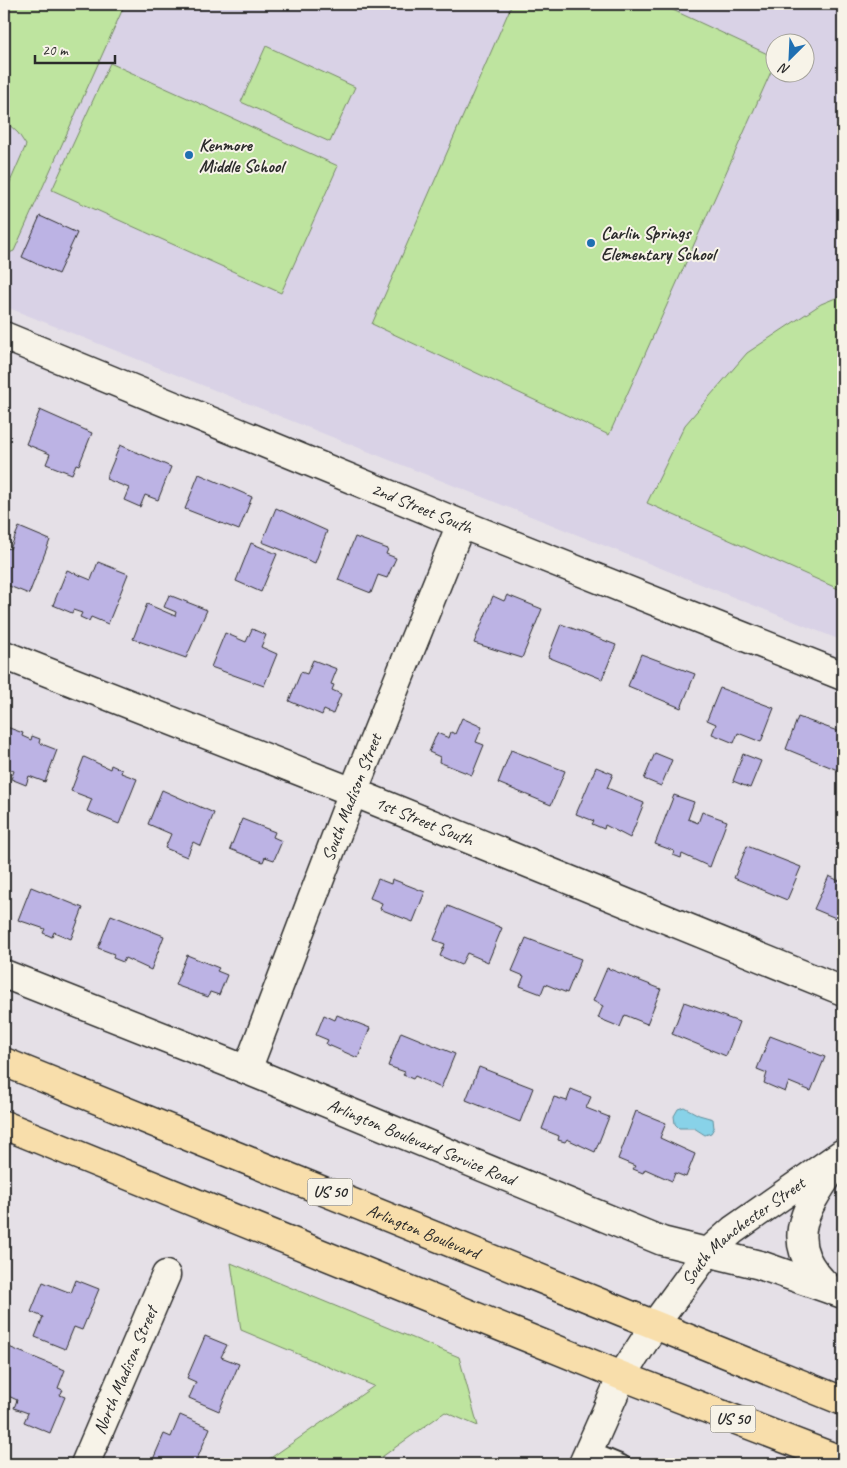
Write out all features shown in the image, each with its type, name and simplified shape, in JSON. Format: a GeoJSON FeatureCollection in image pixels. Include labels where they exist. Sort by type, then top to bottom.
{"type":"FeatureCollection","features":[{"type":"Feature","properties":{"kind":"highway","name":"Arlington Boulevard"},"geometry":{"type":"LineString","coordinates":[[4,1062],[843,1401]]}},
{"type":"Feature","properties":{"kind":"highway","name":"US 50"},"geometry":{"type":"LineString","coordinates":[[4,1125],[622,1376],[843,1461]]}},
{"type":"Feature","properties":{"kind":"street","name":"2nd Street South"},"geometry":{"type":"LineString","coordinates":[[4,336],[461,524],[843,676]]}},
{"type":"Feature","properties":{"kind":"street","name":"South Madison Street"},"geometry":{"type":"LineString","coordinates":[[246,1070],[353,792],[461,524]]}},
{"type":"Feature","properties":{"kind":"street","name":"1st Street South"},"geometry":{"type":"LineString","coordinates":[[4,656],[353,792],[843,991]]}},
{"type":"Feature","properties":{"kind":"street","name":"Arlington Boulevard Service Road"},"geometry":{"type":"LineString","coordinates":[[4,974],[246,1070],[662,1241],[760,1265],[837,1292]]}},
{"type":"Feature","properties":{"kind":"street","name":"South Manchester Street"},"geometry":{"type":"LineString","coordinates":[[586,1457],[622,1376],[656,1324],[707,1253],[733,1230],[843,1154]]}},
{"type":"Feature","properties":{"kind":"street"},"geometry":{"type":"LineString","coordinates":[[837,1292],[810,1269],[802,1249],[802,1239],[806,1212],[811,1200],[843,1154]]}},
{"type":"Feature","properties":{"kind":"street","name":"North Madison Street"},"geometry":{"type":"LineString","coordinates":[[85,1464],[166,1275]]}},
{"type":"Feature","properties":{"kind":"lane"},"geometry":{"type":"LineString","coordinates":[[586,1457],[622,1464]]}},
{"type":"Feature","properties":{"kind":"shaded area","name":"Carlin Springs Elementary School"},"geometry":{"type":"Polygon","coordinates":[[[4,4],[843,4],[843,641],[4,306],[4,4]]]}},
{"type":"Feature","properties":{"kind":"green space"},"geometry":{"type":"Polygon","coordinates":[[[4,4],[125,4],[14,251],[4,255],[4,196],[26,145],[18,133],[4,120],[4,4]]]}},
{"type":"Feature","properties":{"kind":"green space"},"geometry":{"type":"Polygon","coordinates":[[[512,4],[660,4],[764,52],[764,82],[766,82],[609,435],[372,324],[512,4]]]}},
{"type":"Feature","properties":{"kind":"green space"},"geometry":{"type":"Polygon","coordinates":[[[266,46],[355,87],[330,142],[241,102],[266,46]]]}},
{"type":"Feature","properties":{"kind":"green space"},"geometry":{"type":"Polygon","coordinates":[[[110,63],[338,166],[281,293],[52,190],[110,63]]]}},
{"type":"Feature","properties":{"kind":"green space"},"geometry":{"type":"Polygon","coordinates":[[[843,295],[843,591],[647,503],[685,425],[747,353],[821,304],[843,295]]]}},
{"type":"Feature","properties":{"kind":"green space"},"geometry":{"type":"Polygon","coordinates":[[[231,1263],[459,1357],[478,1426],[445,1412],[372,1464],[262,1464],[374,1386],[241,1330],[231,1263]]]}},
{"type":"Feature","properties":{"kind":"water"},"geometry":{"type":"Polygon","coordinates":[[[684,1107],[699,1115],[713,1119],[714,1128],[711,1133],[705,1135],[694,1128],[679,1128],[675,1124],[674,1116],[678,1109],[684,1107]]]}},
{"type":"Feature","properties":{"kind":"building"},"geometry":{"type":"Polygon","coordinates":[[[40,216],[77,233],[58,274],[22,257],[40,216]]]}},
{"type":"Feature","properties":{"kind":"building"},"geometry":{"type":"Polygon","coordinates":[[[40,410],[92,433],[79,465],[76,464],[72,474],[46,464],[50,454],[26,444],[40,410]]]}},
{"type":"Feature","properties":{"kind":"building"},"geometry":{"type":"Polygon","coordinates":[[[120,445],[171,467],[158,500],[145,495],[140,507],[124,500],[129,488],[106,479],[120,445]]]}},
{"type":"Feature","properties":{"kind":"building"},"geometry":{"type":"Polygon","coordinates":[[[199,474],[252,497],[239,530],[185,509],[199,474]]]}},
{"type":"Feature","properties":{"kind":"building"},"geometry":{"type":"Polygon","coordinates":[[[276,508],[327,531],[315,563],[262,542],[276,508]]]}},
{"type":"Feature","properties":{"kind":"building"},"geometry":{"type":"Polygon","coordinates":[[[19,527],[50,540],[29,594],[4,584],[4,547],[10,549],[19,527]]]}},
{"type":"Feature","properties":{"kind":"building"},"geometry":{"type":"Polygon","coordinates":[[[355,537],[388,549],[386,554],[396,558],[387,578],[378,575],[371,593],[338,580],[355,537]]]}},
{"type":"Feature","properties":{"kind":"building"},"geometry":{"type":"Polygon","coordinates":[[[251,543],[277,554],[261,592],[236,581],[251,543]]]}},
{"type":"Feature","properties":{"kind":"building"},"geometry":{"type":"Polygon","coordinates":[[[98,562],[128,574],[108,624],[91,617],[89,621],[80,617],[82,613],[73,610],[72,613],[53,605],[67,570],[91,580],[98,562]]]}},
{"type":"Feature","properties":{"kind":"building"},"geometry":{"type":"Polygon","coordinates":[[[169,595],[207,610],[186,658],[133,639],[147,604],[175,616],[176,612],[164,607],[169,595]]]}},
{"type":"Feature","properties":{"kind":"building"},"geometry":{"type":"Polygon","coordinates":[[[507,595],[542,609],[522,658],[474,643],[493,596],[504,601],[507,595]]]}},
{"type":"Feature","properties":{"kind":"building"},"geometry":{"type":"Polygon","coordinates":[[[561,624],[616,645],[602,679],[548,657],[561,624]]]}},
{"type":"Feature","properties":{"kind":"building"},"geometry":{"type":"Polygon","coordinates":[[[252,629],[266,635],[261,647],[277,654],[264,686],[211,667],[225,633],[246,642],[252,629]]]}},
{"type":"Feature","properties":{"kind":"building"},"geometry":{"type":"Polygon","coordinates":[[[641,654],[695,674],[681,708],[628,686],[641,654]]]}},
{"type":"Feature","properties":{"kind":"building"},"geometry":{"type":"Polygon","coordinates":[[[313,660],[337,669],[331,684],[334,685],[332,690],[341,694],[333,714],[324,710],[322,715],[289,701],[301,672],[307,674],[313,660]]]}},
{"type":"Feature","properties":{"kind":"building"},"geometry":{"type":"Polygon","coordinates":[[[720,688],[774,708],[761,742],[738,733],[734,743],[712,734],[716,724],[707,720],[720,688]]]}},
{"type":"Feature","properties":{"kind":"building"},"geometry":{"type":"Polygon","coordinates":[[[798,717],[843,733],[843,762],[840,771],[786,749],[798,717]]]}},
{"type":"Feature","properties":{"kind":"building"},"geometry":{"type":"Polygon","coordinates":[[[462,718],[482,727],[476,742],[484,745],[472,775],[439,762],[440,757],[429,752],[437,733],[449,738],[451,732],[455,734],[462,718]]]}},
{"type":"Feature","properties":{"kind":"building"},"geometry":{"type":"Polygon","coordinates":[[[4,726],[23,733],[22,736],[31,740],[32,736],[40,739],[39,743],[57,750],[45,782],[29,776],[26,785],[11,779],[14,771],[4,766],[4,726]]]}},
{"type":"Feature","properties":{"kind":"building"},"geometry":{"type":"Polygon","coordinates":[[[511,750],[565,771],[551,805],[498,783],[511,750]]]}},
{"type":"Feature","properties":{"kind":"building"},"geometry":{"type":"Polygon","coordinates":[[[655,753],[672,760],[661,786],[644,779],[655,753]]]}},
{"type":"Feature","properties":{"kind":"building"},"geometry":{"type":"Polygon","coordinates":[[[743,754],[761,761],[750,788],[733,781],[743,754]]]}},
{"type":"Feature","properties":{"kind":"building"},"geometry":{"type":"Polygon","coordinates":[[[84,757],[110,769],[111,765],[122,770],[121,773],[137,779],[119,824],[87,811],[92,799],[71,791],[84,757]]]}},
{"type":"Feature","properties":{"kind":"building"},"geometry":{"type":"Polygon","coordinates":[[[596,767],[613,774],[607,788],[644,803],[630,838],[605,825],[604,829],[592,824],[594,821],[576,814],[596,767]]]}},
{"type":"Feature","properties":{"kind":"building"},"geometry":{"type":"Polygon","coordinates":[[[162,790],[214,813],[201,846],[193,842],[187,857],[165,848],[171,834],[148,824],[162,790]]]}},
{"type":"Feature","properties":{"kind":"building"},"geometry":{"type":"Polygon","coordinates":[[[674,795],[694,802],[688,819],[698,823],[702,812],[727,821],[710,867],[682,854],[681,858],[673,855],[674,851],[655,844],[674,795]]]}},
{"type":"Feature","properties":{"kind":"building"},"geometry":{"type":"Polygon","coordinates":[[[242,819],[275,832],[273,837],[282,841],[274,860],[265,857],[263,862],[230,849],[242,819]]]}},
{"type":"Feature","properties":{"kind":"building"},"geometry":{"type":"Polygon","coordinates":[[[747,846],[801,867],[787,900],[734,878],[747,846]]]}},
{"type":"Feature","properties":{"kind":"building"},"geometry":{"type":"Polygon","coordinates":[[[4,855],[11,858],[4,882],[4,855]]]}},
{"type":"Feature","properties":{"kind":"building"},"geometry":{"type":"Polygon","coordinates":[[[843,871],[843,921],[814,909],[829,876],[839,881],[843,871]]]}},
{"type":"Feature","properties":{"kind":"building"},"geometry":{"type":"Polygon","coordinates":[[[378,879],[391,884],[392,879],[425,892],[413,922],[380,909],[382,903],[370,898],[378,879]]]}},
{"type":"Feature","properties":{"kind":"building"},"geometry":{"type":"Polygon","coordinates":[[[31,887],[83,908],[71,939],[54,932],[52,937],[43,933],[45,929],[18,920],[31,887]]]}},
{"type":"Feature","properties":{"kind":"building"},"geometry":{"type":"Polygon","coordinates":[[[448,906],[502,928],[488,962],[467,953],[461,965],[440,956],[445,944],[434,940],[448,906]]]}},
{"type":"Feature","properties":{"kind":"building"},"geometry":{"type":"Polygon","coordinates":[[[111,915],[164,936],[151,970],[125,958],[123,962],[113,958],[114,954],[98,948],[111,915]]]}},
{"type":"Feature","properties":{"kind":"building"},"geometry":{"type":"Polygon","coordinates":[[[526,938],[581,959],[567,993],[545,984],[541,994],[520,986],[524,976],[512,971],[526,938]]]}},
{"type":"Feature","properties":{"kind":"building"},"geometry":{"type":"Polygon","coordinates":[[[187,955],[219,968],[217,971],[227,975],[219,995],[210,992],[208,997],[175,985],[187,955]]]}},
{"type":"Feature","properties":{"kind":"building"},"geometry":{"type":"Polygon","coordinates":[[[607,968],[661,989],[647,1024],[625,1015],[620,1027],[598,1018],[603,1006],[593,1001],[607,968]]]}},
{"type":"Feature","properties":{"kind":"building"},"geometry":{"type":"Polygon","coordinates":[[[684,1002],[739,1022],[726,1056],[672,1034],[684,1002]]]}},
{"type":"Feature","properties":{"kind":"building"},"geometry":{"type":"Polygon","coordinates":[[[324,1015],[335,1020],[337,1015],[370,1028],[358,1058],[326,1044],[328,1040],[316,1035],[324,1015]]]}},
{"type":"Feature","properties":{"kind":"building"},"geometry":{"type":"Polygon","coordinates":[[[401,1032],[455,1054],[441,1088],[415,1076],[413,1079],[403,1075],[405,1072],[388,1066],[401,1032]]]}},
{"type":"Feature","properties":{"kind":"building"},"geometry":{"type":"Polygon","coordinates":[[[770,1036],[825,1057],[811,1091],[789,1082],[785,1092],[764,1083],[767,1073],[757,1069],[770,1036]]]}},
{"type":"Feature","properties":{"kind":"building"},"geometry":{"type":"Polygon","coordinates":[[[479,1067],[533,1088],[520,1122],[466,1100],[479,1067]]]}},
{"type":"Feature","properties":{"kind":"building"},"geometry":{"type":"Polygon","coordinates":[[[571,1089],[591,1097],[586,1108],[609,1117],[595,1152],[567,1139],[565,1142],[558,1140],[559,1136],[542,1129],[554,1097],[567,1101],[571,1089]]]}},
{"type":"Feature","properties":{"kind":"building"},"geometry":{"type":"Polygon","coordinates":[[[636,1111],[666,1123],[660,1138],[695,1154],[686,1177],[675,1173],[672,1181],[645,1169],[643,1173],[633,1169],[635,1166],[618,1159],[636,1111]]]}},
{"type":"Feature","properties":{"kind":"building"},"geometry":{"type":"Polygon","coordinates":[[[76,1280],[99,1289],[82,1330],[74,1327],[65,1349],[35,1337],[43,1317],[31,1312],[43,1282],[71,1293],[76,1280]]]}},
{"type":"Feature","properties":{"kind":"building"},"geometry":{"type":"Polygon","coordinates":[[[205,1336],[227,1345],[221,1357],[239,1364],[219,1411],[189,1398],[196,1382],[187,1378],[205,1336]]]}},
{"type":"Feature","properties":{"kind":"building"},"geometry":{"type":"Polygon","coordinates":[[[4,1345],[65,1370],[58,1388],[63,1390],[60,1395],[65,1397],[50,1433],[24,1422],[28,1413],[14,1408],[17,1400],[4,1394],[7,1382],[4,1381],[4,1345]]]}},
{"type":"Feature","properties":{"kind":"building"},"geometry":{"type":"Polygon","coordinates":[[[180,1415],[210,1428],[195,1464],[151,1464],[164,1434],[171,1437],[180,1415]]]}},
{"type":"Feature","properties":{"kind":"building"},"geometry":{"type":"Polygon","coordinates":[[[481,1457],[489,1464],[475,1464],[481,1457]]]}},
{"type":"Feature","properties":{"kind":"place","name":"Kenmore Middle School"},"geometry":{"type":"Point","coordinates":[189,155]}},
{"type":"Feature","properties":{"kind":"place","name":"Carlin Springs Elementary School"},"geometry":{"type":"Point","coordinates":[591,243]}}]}
